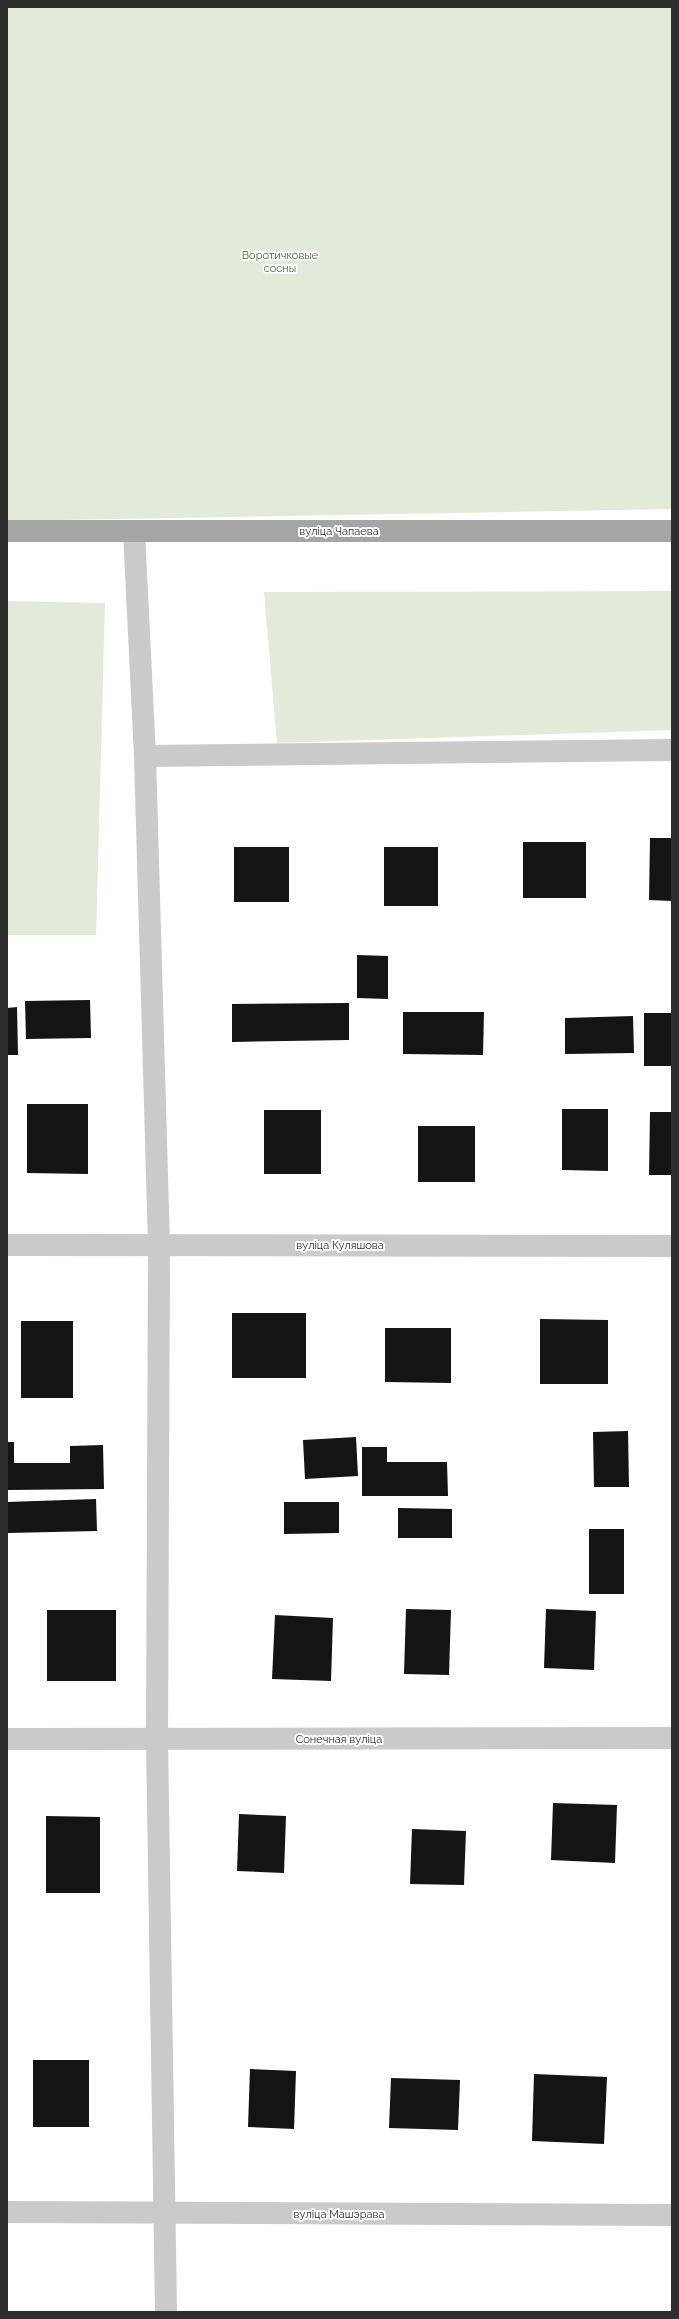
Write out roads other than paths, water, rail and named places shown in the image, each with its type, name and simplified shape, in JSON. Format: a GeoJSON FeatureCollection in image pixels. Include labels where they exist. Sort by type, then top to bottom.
{"type":"FeatureCollection","features":[{"type":"Feature","properties":{"kind":"main road","name":"вуліца Чапаева"},"geometry":{"type":"LineString","coordinates":[[7,531],[672,531]]}},
{"type":"Feature","properties":{"kind":"street"},"geometry":{"type":"LineString","coordinates":[[134,532],[145,756],[159,1245],[157,1740],[166,2312]]}},
{"type":"Feature","properties":{"kind":"street"},"geometry":{"type":"LineString","coordinates":[[145,756],[672,750]]}},
{"type":"Feature","properties":{"kind":"street","name":"вуліца Куляшова"},"geometry":{"type":"LineString","coordinates":[[7,1245],[672,1246]]}},
{"type":"Feature","properties":{"kind":"street","name":"Сонечная вуліца"},"geometry":{"type":"LineString","coordinates":[[7,1739],[157,1740],[672,1738]]}},
{"type":"Feature","properties":{"kind":"street","name":"вуліца Машэрава"},"geometry":{"type":"LineString","coordinates":[[7,2212],[164,2214],[672,2215]]}},
{"type":"Feature","properties":{"kind":"park label","name":"Воротичковые сосны"},"geometry":{"type":"Point","coordinates":[280,261]}}]}
